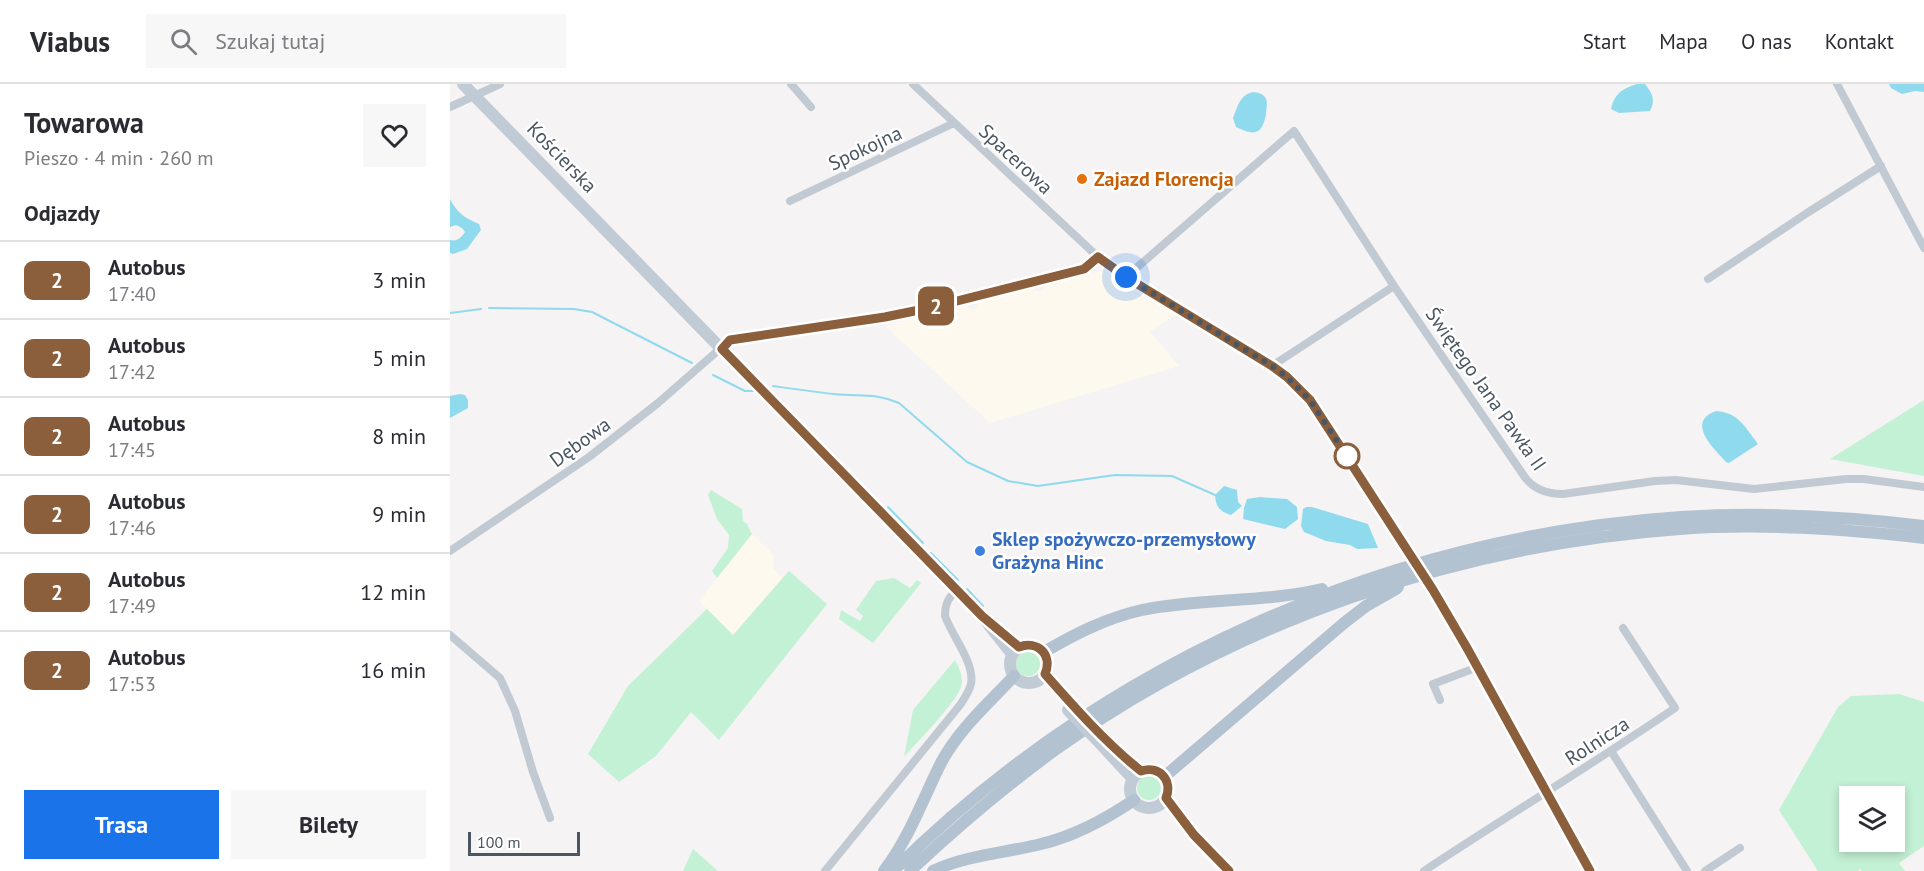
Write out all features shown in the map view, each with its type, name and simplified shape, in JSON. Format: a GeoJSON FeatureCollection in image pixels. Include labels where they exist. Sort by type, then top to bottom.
{"type":"FeatureCollection","features":[{"type":"Feature","properties":{"kind":"main road","name":"Kościerska"},"geometry":{"type":"LineString","coordinates":[[464,84],[1015,650]]}},
{"type":"Feature","properties":{"kind":"main road"},"geometry":{"type":"LineString","coordinates":[[893,871],[946,821],[989,785],[1108,701],[1150,676],[1227,636],[1286,609],[1341,588],[1424,561],[1492,544],[1547,533],[1681,517],[1766,515],[1871,520],[1924,526]]}},
{"type":"Feature","properties":{"kind":"main road"},"geometry":{"type":"LineString","coordinates":[[910,871],[997,794],[1114,711],[1223,651],[1282,624],[1377,588],[1521,550],[1647,532],[1776,527],[1871,532],[1924,538]]}},
{"type":"Feature","properties":{"kind":"main road"},"geometry":{"type":"LineString","coordinates":[[1164,777],[1344,623],[1366,606],[1396,589],[1401,582]]}},
{"type":"Feature","properties":{"kind":"main road"},"geometry":{"type":"LineString","coordinates":[[1044,652],[1092,626],[1111,618],[1143,610],[1295,594],[1330,587],[1341,588]]}},
{"type":"Feature","properties":{"kind":"main road"},"geometry":{"type":"LineString","coordinates":[[1030,644],[1044,652],[1048,663],[1041,677],[1027,683],[1014,676],[1009,665],[1015,650],[1030,644]]}},
{"type":"Feature","properties":{"kind":"main road"},"geometry":{"type":"LineString","coordinates":[[884,871],[903,844],[943,759],[953,744],[967,725],[1014,676]]}},
{"type":"Feature","properties":{"kind":"main road"},"geometry":{"type":"LineString","coordinates":[[1041,677],[1099,737],[1123,757],[1137,775]]}},
{"type":"Feature","properties":{"kind":"main road"},"geometry":{"type":"LineString","coordinates":[[1151,769],[1161,773],[1164,777],[1168,785],[1162,802],[1153,808],[1142,807],[1134,800],[1130,790],[1137,775],[1151,769]]}},
{"type":"Feature","properties":{"kind":"main road"},"geometry":{"type":"LineString","coordinates":[[933,871],[951,863],[1063,838],[1084,829],[1134,800]]}},
{"type":"Feature","properties":{"kind":"main road"},"geometry":{"type":"LineString","coordinates":[[1162,802],[1229,871]]}},
{"type":"Feature","properties":{"kind":"street"},"geometry":{"type":"LineString","coordinates":[[450,107],[500,84]]}},
{"type":"Feature","properties":{"kind":"street"},"geometry":{"type":"LineString","coordinates":[[791,84],[811,107]]}},
{"type":"Feature","properties":{"kind":"street","name":"Spacerowa"},"geometry":{"type":"LineString","coordinates":[[913,84],[1098,257],[1126,277],[1272,366],[1287,377],[1310,400],[1433,590],[1590,871]]}},
{"type":"Feature","properties":{"kind":"street"},"geometry":{"type":"LineString","coordinates":[[1837,84],[1924,248]]}},
{"type":"Feature","properties":{"kind":"street","name":"Spokojna"},"geometry":{"type":"LineString","coordinates":[[790,201],[954,123]]}},
{"type":"Feature","properties":{"kind":"street","name":"Świętego Jana Pawła II"},"geometry":{"type":"LineString","coordinates":[[1126,277],[1294,131],[1394,286],[1527,481],[1539,490],[1563,494],[1676,480],[1754,489],[1846,479],[1864,479],[1924,488]]}},
{"type":"Feature","properties":{"kind":"street"},"geometry":{"type":"LineString","coordinates":[[1707,279],[1881,166]]}},
{"type":"Feature","properties":{"kind":"street","name":"Dębowa"},"geometry":{"type":"LineString","coordinates":[[450,551],[589,457],[642,416],[730,340],[885,317],[929,308],[1084,269],[1098,257]]}},
{"type":"Feature","properties":{"kind":"street"},"geometry":{"type":"LineString","coordinates":[[1272,366],[1394,286]]}},
{"type":"Feature","properties":{"kind":"street"},"geometry":{"type":"LineString","coordinates":[[825,871],[968,693],[971,684],[970,669],[945,616],[948,599],[957,590]]}},
{"type":"Feature","properties":{"kind":"street","name":"Rolnicza"},"geometry":{"type":"LineString","coordinates":[[1424,871],[1676,708],[1623,628]]}},
{"type":"Feature","properties":{"kind":"street"},"geometry":{"type":"LineString","coordinates":[[450,635],[500,678],[515,711],[533,772],[550,818]]}},
{"type":"Feature","properties":{"kind":"street"},"geometry":{"type":"LineString","coordinates":[[1440,700],[1433,684],[1478,667]]}},
{"type":"Feature","properties":{"kind":"street"},"geometry":{"type":"LineString","coordinates":[[1611,751],[1688,871]]}},
{"type":"Feature","properties":{"kind":"street"},"geometry":{"type":"LineString","coordinates":[[1705,871],[1740,848]]}},
{"type":"Feature","properties":{"kind":"shaded area"},"geometry":{"type":"Polygon","coordinates":[[[1106,269],[1178,313],[1150,332],[1179,366],[990,423],[885,326],[924,315],[929,319],[936,318],[939,311],[963,305],[974,310],[979,306],[975,302],[1030,288],[1039,292],[1044,289],[1041,285],[1106,269]]]}},
{"type":"Feature","properties":{"kind":"shaded area"},"geometry":{"type":"Polygon","coordinates":[[[752,534],[774,555],[773,568],[782,578],[733,636],[699,601],[752,534]]]}},
{"type":"Feature","properties":{"kind":"green space"},"geometry":{"type":"Polygon","coordinates":[[[1924,400],[1924,476],[1830,459],[1924,400]]]}},
{"type":"Feature","properties":{"kind":"green space"},"geometry":{"type":"Polygon","coordinates":[[[711,490],[742,509],[743,521],[752,534],[717,578],[712,571],[728,548],[729,535],[717,519],[708,495],[711,490]]]}},
{"type":"Feature","properties":{"kind":"green space"},"geometry":{"type":"Polygon","coordinates":[[[789,571],[827,604],[719,740],[691,712],[656,756],[619,782],[588,754],[628,686],[707,609],[733,635],[789,571]]]}},
{"type":"Feature","properties":{"kind":"green space"},"geometry":{"type":"Polygon","coordinates":[[[894,578],[910,588],[917,580],[921,583],[873,643],[839,619],[841,610],[860,621],[863,616],[856,610],[876,581],[894,578]]]}},
{"type":"Feature","properties":{"kind":"green space"},"geometry":{"type":"Polygon","coordinates":[[[1028,652],[1037,655],[1040,664],[1037,673],[1028,676],[1019,673],[1016,664],[1019,655],[1028,652]]]}},
{"type":"Feature","properties":{"kind":"green space"},"geometry":{"type":"Polygon","coordinates":[[[955,660],[962,680],[961,687],[944,712],[904,757],[913,710],[955,660]]]}},
{"type":"Feature","properties":{"kind":"green space"},"geometry":{"type":"Polygon","coordinates":[[[1899,694],[1924,702],[1924,846],[1899,863],[1905,871],[1862,871],[1860,869],[1858,871],[1818,871],[1779,810],[1838,707],[1851,696],[1899,694]]]}},
{"type":"Feature","properties":{"kind":"green space"},"geometry":{"type":"Polygon","coordinates":[[[1149,776],[1158,779],[1161,788],[1158,797],[1149,800],[1140,797],[1137,788],[1140,779],[1149,776]]]}},
{"type":"Feature","properties":{"kind":"green space"},"geometry":{"type":"Polygon","coordinates":[[[693,849],[718,871],[683,871],[693,849]]]}},
{"type":"Feature","properties":{"kind":"water"},"geometry":{"type":"Polygon","coordinates":[[[1637,84],[1645,84],[1651,94],[1653,103],[1650,111],[1619,113],[1611,109],[1620,92],[1637,84]]]}},
{"type":"Feature","properties":{"kind":"water"},"geometry":{"type":"Polygon","coordinates":[[[1889,84],[1924,84],[1924,92],[1915,91],[1902,94],[1891,88],[1889,84]]]}},
{"type":"Feature","properties":{"kind":"water"},"geometry":{"type":"Polygon","coordinates":[[[1254,92],[1264,96],[1267,101],[1266,114],[1260,130],[1248,132],[1236,127],[1233,118],[1243,98],[1254,92]]]}},
{"type":"Feature","properties":{"kind":"water"},"geometry":{"type":"Polygon","coordinates":[[[450,199],[462,215],[479,224],[481,230],[467,249],[453,254],[450,253],[450,240],[459,239],[465,232],[456,225],[450,227],[450,199]]]}},
{"type":"Feature","properties":{"kind":"water"},"geometry":{"type":"Polygon","coordinates":[[[465,395],[468,400],[468,408],[450,418],[450,396],[465,395]]]}},
{"type":"Feature","properties":{"kind":"water"},"geometry":{"type":"Polygon","coordinates":[[[1716,411],[1736,418],[1758,444],[1729,463],[1709,443],[1702,429],[1707,416],[1716,411]]]}},
{"type":"Feature","properties":{"kind":"water"},"geometry":{"type":"Polygon","coordinates":[[[1224,486],[1237,490],[1238,502],[1242,506],[1231,515],[1221,510],[1216,503],[1215,495],[1224,486]]]}},
{"type":"Feature","properties":{"kind":"water"},"geometry":{"type":"Polygon","coordinates":[[[1260,497],[1287,499],[1297,507],[1298,519],[1285,529],[1243,519],[1247,499],[1260,497]]]}},
{"type":"Feature","properties":{"kind":"water"},"geometry":{"type":"Polygon","coordinates":[[[1306,507],[1368,524],[1378,548],[1357,549],[1350,545],[1326,541],[1304,532],[1301,526],[1303,509],[1306,507]]]}},
{"type":"Feature","properties":{"kind":"waterway"},"geometry":{"type":"LineString","coordinates":[[489,308],[574,309],[592,312],[692,363]]}},
{"type":"Feature","properties":{"kind":"waterway"},"geometry":{"type":"LineString","coordinates":[[450,313],[481,309]]}},
{"type":"Feature","properties":{"kind":"waterway"},"geometry":{"type":"LineString","coordinates":[[713,375],[745,391],[754,391]]}},
{"type":"Feature","properties":{"kind":"waterway"},"geometry":{"type":"LineString","coordinates":[[773,386],[834,394],[874,396],[899,403],[967,462],[1008,481],[1038,486],[1115,475],[1172,476],[1215,495]]}},
{"type":"Feature","properties":{"kind":"waterway"},"geometry":{"type":"LineString","coordinates":[[888,507],[923,543]]}},
{"type":"Feature","properties":{"kind":"waterway"},"geometry":{"type":"LineString","coordinates":[[931,553],[958,580]]}},
{"type":"Feature","properties":{"kind":"waterway"},"geometry":{"type":"LineString","coordinates":[[967,589],[983,606]]}},
{"type":"Feature","properties":{"kind":"bus line","name":"2"},"geometry":{"type":"LineString","coordinates":[[1229,871],[1194,835],[1166,798],[1168,785],[1161,773],[1151,769],[1141,771],[1123,757],[1074,707],[1045,674],[1047,657],[1040,648],[1030,644],[1019,647],[982,616],[722,349],[730,340],[885,317],[929,308],[1084,269],[1098,257],[1126,277],[1272,366],[1287,377],[1310,400],[1458,632],[1590,871]]}},
{"type":"Feature","properties":{"kind":"place","name":"Zajazd Florencja"},"geometry":{"type":"Point","coordinates":[1082,179]}},
{"type":"Feature","properties":{"kind":"place","name":"Sklep spożywczo-przemysłowy Grażyna Hinc"},"geometry":{"type":"Point","coordinates":[980,551]}},
{"type":"Feature","properties":{"kind":"route"},"geometry":{"type":"LineString","coordinates":[[1126,277],[1287,377],[1310,400],[1348,458],[1347,456]]}}]}
